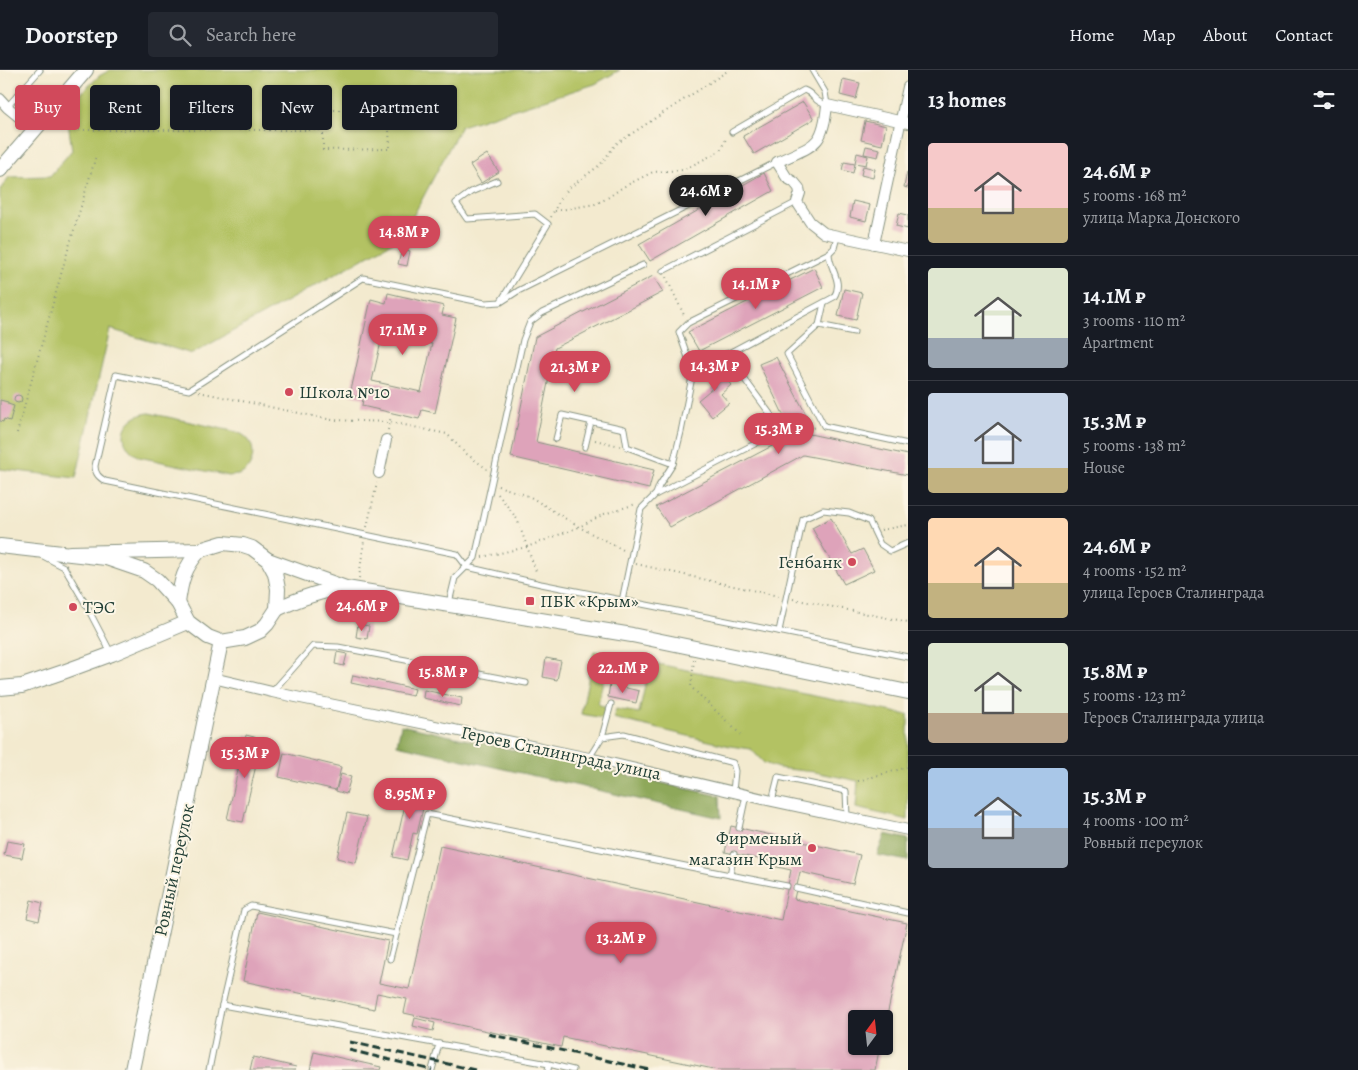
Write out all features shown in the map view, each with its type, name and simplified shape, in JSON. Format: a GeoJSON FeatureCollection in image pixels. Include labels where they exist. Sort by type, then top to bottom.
{"type":"FeatureCollection","features":[{"type":"Feature","properties":{"kind":"main road"},"geometry":{"type":"LineString","coordinates":[[73,85],[86,70]]}},
{"type":"Feature","properties":{"kind":"main road"},"geometry":{"type":"LineString","coordinates":[[0,170],[33,130]]}},
{"type":"Feature","properties":{"kind":"main road"},"geometry":{"type":"LineString","coordinates":[[70,553],[200,550],[223,543],[233,543],[252,548],[268,560],[352,588],[632,634],[908,692]]}},
{"type":"Feature","properties":{"kind":"main road"},"geometry":{"type":"LineString","coordinates":[[0,546],[106,558],[144,571],[157,580],[178,604],[188,622],[208,637],[221,642],[245,638],[260,631],[277,609],[309,595],[327,590],[352,588]]}},
{"type":"Feature","properties":{"kind":"main road"},"geometry":{"type":"LineString","coordinates":[[178,604],[184,571],[200,550]]}},
{"type":"Feature","properties":{"kind":"main road"},"geometry":{"type":"LineString","coordinates":[[268,560],[276,573],[277,609]]}},
{"type":"Feature","properties":{"kind":"main road"},"geometry":{"type":"LineString","coordinates":[[0,688],[22,686],[112,654],[188,622]]}},
{"type":"Feature","properties":{"kind":"main road","name":"Ровный переулок"},"geometry":{"type":"LineString","coordinates":[[132,1070],[221,642]]}},
{"type":"Feature","properties":{"kind":"street"},"geometry":{"type":"LineString","coordinates":[[874,244],[904,122],[908,87]]}},
{"type":"Feature","properties":{"kind":"street"},"geometry":{"type":"LineString","coordinates":[[2,104],[15,114]]}},
{"type":"Feature","properties":{"kind":"street"},"geometry":{"type":"LineString","coordinates":[[904,122],[827,105],[824,128],[818,140],[813,145],[777,162],[787,178],[799,188],[800,193],[797,202],[810,222],[824,234],[908,251]]}},
{"type":"Feature","properties":{"kind":"street"},"geometry":{"type":"LineString","coordinates":[[379,473],[386,440]]}},
{"type":"Feature","properties":{"kind":"street","name":"Героев Сталинграда улица"},"geometry":{"type":"LineString","coordinates":[[214,678],[272,692],[589,758],[772,801],[908,830]]}},
{"type":"Feature","properties":{"kind":"lane"},"geometry":{"type":"LineString","coordinates":[[2,104],[40,70]]}},
{"type":"Feature","properties":{"kind":"lane"},"geometry":{"type":"LineString","coordinates":[[732,132],[804,90],[809,92],[819,103],[827,105],[825,92],[812,70]]}},
{"type":"Feature","properties":{"kind":"lane"},"geometry":{"type":"LineString","coordinates":[[777,162],[518,291],[501,302],[485,303],[363,278],[189,390],[116,375],[95,466],[98,476],[105,481],[457,554],[468,567],[540,584],[908,657]]}},
{"type":"Feature","properties":{"kind":"lane"},"geometry":{"type":"LineString","coordinates":[[497,181],[471,192],[456,203],[466,219],[535,214],[548,224],[501,302]]}},
{"type":"Feature","properties":{"kind":"lane"},"geometry":{"type":"LineString","coordinates":[[663,271],[797,202]]}},
{"type":"Feature","properties":{"kind":"lane"},"geometry":{"type":"LineString","coordinates":[[656,494],[672,464],[681,432],[693,372],[679,332],[688,322],[829,253],[834,248],[837,237]]}},
{"type":"Feature","properties":{"kind":"lane"},"geometry":{"type":"LineString","coordinates":[[693,372],[834,297],[838,292],[838,282],[830,264],[829,253]]}},
{"type":"Feature","properties":{"kind":"lane"},"geometry":{"type":"LineString","coordinates":[[449,604],[454,578],[468,567],[475,558],[523,340],[530,322],[542,313],[643,265]]}},
{"type":"Feature","properties":{"kind":"lane"},"geometry":{"type":"LineString","coordinates":[[824,303],[819,325],[788,354],[824,426],[908,444]]}},
{"type":"Feature","properties":{"kind":"lane"},"geometry":{"type":"LineString","coordinates":[[819,325],[854,332]]}},
{"type":"Feature","properties":{"kind":"lane"},"geometry":{"type":"LineString","coordinates":[[622,601],[641,510],[650,499],[656,494],[782,430],[726,354]]}},
{"type":"Feature","properties":{"kind":"lane"},"geometry":{"type":"LineString","coordinates":[[556,439],[562,416],[624,429],[627,447],[672,464]]}},
{"type":"Feature","properties":{"kind":"lane"},"geometry":{"type":"LineString","coordinates":[[585,447],[591,422]]}},
{"type":"Feature","properties":{"kind":"lane"},"geometry":{"type":"LineString","coordinates":[[780,631],[803,519],[823,510],[849,514],[868,521],[880,544],[890,551],[908,543]]}},
{"type":"Feature","properties":{"kind":"lane"},"geometry":{"type":"LineString","coordinates":[[16,547],[45,557],[64,567],[112,654]]}},
{"type":"Feature","properties":{"kind":"lane"},"geometry":{"type":"LineString","coordinates":[[272,692],[312,646],[338,647],[526,683]]}},
{"type":"Feature","properties":{"kind":"lane"},"geometry":{"type":"LineString","coordinates":[[589,758],[602,737],[611,704]]}},
{"type":"Feature","properties":{"kind":"lane"},"geometry":{"type":"LineString","coordinates":[[602,737],[624,734],[733,763],[735,771],[733,792]]}},
{"type":"Feature","properties":{"kind":"lane"},"geometry":{"type":"LineString","coordinates":[[772,801],[778,777],[838,789],[846,791],[847,817]]}},
{"type":"Feature","properties":{"kind":"lane"},"geometry":{"type":"LineString","coordinates":[[739,828],[746,795]]}},
{"type":"Feature","properties":{"kind":"lane"},"geometry":{"type":"LineString","coordinates":[[390,959],[427,814],[787,886]]}},
{"type":"Feature","properties":{"kind":"lane"},"geometry":{"type":"LineString","coordinates":[[730,875],[734,854]]}},
{"type":"Feature","properties":{"kind":"lane"},"geometry":{"type":"LineString","coordinates":[[796,888],[908,914]]}},
{"type":"Feature","properties":{"kind":"lane"},"geometry":{"type":"LineString","coordinates":[[208,1070],[244,910],[251,906],[396,934]]}},
{"type":"Feature","properties":{"kind":"lane"},"geometry":{"type":"LineString","coordinates":[[222,1005],[439,1044],[548,1067],[573,1070]]}},
{"type":"Feature","properties":{"kind":"lane"},"geometry":{"type":"LineString","coordinates":[[432,1070],[439,1044]]}},
{"type":"Feature","properties":{"kind":"path"},"geometry":{"type":"LineString","coordinates":[[548,224],[560,199],[569,188],[600,165],[616,144],[729,70]]}},
{"type":"Feature","properties":{"kind":"path"},"geometry":{"type":"LineString","coordinates":[[323,110],[388,110],[390,148],[323,150],[323,130],[323,110]]}},
{"type":"Feature","properties":{"kind":"path"},"geometry":{"type":"LineString","coordinates":[[80,130],[262,130]]}},
{"type":"Feature","properties":{"kind":"path"},"geometry":{"type":"LineString","coordinates":[[554,211],[595,204],[623,187],[654,172],[683,170],[720,151],[723,148],[726,137],[732,132]]}},
{"type":"Feature","properties":{"kind":"path"},"geometry":{"type":"LineString","coordinates":[[17,433],[70,241],[96,156]]}},
{"type":"Feature","properties":{"kind":"path"},"geometry":{"type":"LineString","coordinates":[[663,271],[688,322]]}},
{"type":"Feature","properties":{"kind":"path"},"geometry":{"type":"LineString","coordinates":[[189,390],[332,420],[390,422],[446,434],[464,452],[493,474]]}},
{"type":"Feature","properties":{"kind":"path"},"geometry":{"type":"LineString","coordinates":[[386,440],[391,416]]}},
{"type":"Feature","properties":{"kind":"path"},"geometry":{"type":"LineString","coordinates":[[803,430],[824,426]]}},
{"type":"Feature","properties":{"kind":"path"},"geometry":{"type":"LineString","coordinates":[[587,438],[627,447]]}},
{"type":"Feature","properties":{"kind":"path"},"geometry":{"type":"LineString","coordinates":[[352,588],[379,473]]}},
{"type":"Feature","properties":{"kind":"path"},"geometry":{"type":"LineString","coordinates":[[491,484],[529,496],[579,527],[631,554]]}},
{"type":"Feature","properties":{"kind":"path"},"geometry":{"type":"LineString","coordinates":[[491,484],[517,520],[540,584]]}},
{"type":"Feature","properties":{"kind":"path"},"geometry":{"type":"LineString","coordinates":[[475,558],[527,547],[579,527],[604,514],[650,499]]}},
{"type":"Feature","properties":{"kind":"path"},"geometry":{"type":"LineString","coordinates":[[874,531],[908,525]]}},
{"type":"Feature","properties":{"kind":"path"},"geometry":{"type":"LineString","coordinates":[[630,563],[787,598],[908,622]]}},
{"type":"Feature","properties":{"kind":"path"},"geometry":{"type":"LineString","coordinates":[[696,648],[691,687],[741,735]]}},
{"type":"Feature","properties":{"kind":"path"},"geometry":{"type":"LineString","coordinates":[[858,781],[908,767]]}},
{"type":"Feature","properties":{"kind":"green space"},"geometry":{"type":"Polygon","coordinates":[[[110,70],[620,70],[595,84],[461,126],[402,237],[192,354],[110,329],[76,478],[0,469],[0,190],[9,177],[50,176],[72,150],[69,130],[80,130],[80,94],[99,76],[110,70]]]}},
{"type":"Feature","properties":{"kind":"green space"},"geometry":{"type":"Polygon","coordinates":[[[149,413],[241,434],[252,446],[253,455],[248,468],[241,474],[229,476],[139,457],[126,445],[124,431],[133,419],[149,413]]]}},
{"type":"Feature","properties":{"kind":"green space"},"geometry":{"type":"Polygon","coordinates":[[[594,651],[908,715],[908,820],[856,808],[858,781],[815,772],[778,768],[764,763],[751,749],[730,746],[613,718],[616,709],[639,713],[646,681],[605,672],[598,704],[605,707],[603,718],[581,714],[594,651]]]}},
{"type":"Feature","properties":{"kind":"green space"},"geometry":{"type":"Polygon","coordinates":[[[401,725],[720,796],[721,818],[397,745],[401,725]]]}},
{"type":"Feature","properties":{"kind":"green space"},"geometry":{"type":"Polygon","coordinates":[[[885,834],[908,839],[908,861],[877,855],[885,834]]]}},
{"type":"Feature","properties":{"kind":"building"},"geometry":{"type":"Polygon","coordinates":[[[843,79],[860,83],[856,99],[840,95],[843,79]]]}},
{"type":"Feature","properties":{"kind":"building"},"geometry":{"type":"Polygon","coordinates":[[[803,102],[814,119],[754,154],[743,136],[803,102]]]}},
{"type":"Feature","properties":{"kind":"building"},"geometry":{"type":"Polygon","coordinates":[[[865,121],[886,126],[882,145],[861,140],[865,121]]]}},
{"type":"Feature","properties":{"kind":"building"},"geometry":{"type":"Polygon","coordinates":[[[866,146],[880,149],[878,157],[864,154],[866,146]]]}},
{"type":"Feature","properties":{"kind":"building"},"geometry":{"type":"Polygon","coordinates":[[[857,153],[868,156],[866,165],[855,163],[857,153]]]}},
{"type":"Feature","properties":{"kind":"building"},"geometry":{"type":"Polygon","coordinates":[[[487,154],[499,172],[481,183],[470,165],[487,154]]]}},
{"type":"Feature","properties":{"kind":"building"},"geometry":{"type":"Polygon","coordinates":[[[844,162],[855,164],[853,173],[842,170],[844,162]]]}},
{"type":"Feature","properties":{"kind":"building"},"geometry":{"type":"Polygon","coordinates":[[[863,166],[875,169],[873,178],[861,175],[863,166]]]}},
{"type":"Feature","properties":{"kind":"building"},"geometry":{"type":"Polygon","coordinates":[[[908,172],[908,188],[904,187],[908,172]]]}},
{"type":"Feature","properties":{"kind":"building"},"geometry":{"type":"Polygon","coordinates":[[[764,173],[773,191],[650,261],[639,244],[764,173]]]}},
{"type":"Feature","properties":{"kind":"building"},"geometry":{"type":"Polygon","coordinates":[[[853,201],[870,205],[866,221],[850,217],[853,201]]]}},
{"type":"Feature","properties":{"kind":"building"},"geometry":{"type":"Polygon","coordinates":[[[899,213],[908,215],[908,229],[896,226],[899,213]]]}},
{"type":"Feature","properties":{"kind":"building"},"geometry":{"type":"Polygon","coordinates":[[[402,249],[410,251],[407,266],[398,264],[402,249]]]}},
{"type":"Feature","properties":{"kind":"building"},"geometry":{"type":"Polygon","coordinates":[[[814,268],[823,287],[699,351],[688,332],[814,268]]]}},
{"type":"Feature","properties":{"kind":"building"},"geometry":{"type":"Polygon","coordinates":[[[653,276],[663,292],[555,348],[536,442],[654,470],[649,489],[511,457],[535,337],[653,276]]]}},
{"type":"Feature","properties":{"kind":"building"},"geometry":{"type":"Polygon","coordinates":[[[844,289],[862,293],[856,320],[838,316],[844,289]]]}},
{"type":"Feature","properties":{"kind":"building"},"geometry":{"type":"Polygon","coordinates":[[[388,293],[444,306],[442,315],[456,318],[435,413],[422,410],[419,419],[362,406],[363,398],[350,395],[371,299],[386,303],[388,293]],[[383,333],[372,381],[421,392],[432,344],[383,333]]]}},
{"type":"Feature","properties":{"kind":"building"},"geometry":{"type":"Polygon","coordinates":[[[776,357],[808,418],[799,422],[805,429],[803,430],[805,433],[908,455],[908,475],[803,455],[670,527],[656,507],[793,435],[759,364],[776,357]]]}},
{"type":"Feature","properties":{"kind":"building"},"geometry":{"type":"Polygon","coordinates":[[[714,364],[731,385],[721,394],[729,403],[712,417],[698,400],[715,386],[703,373],[714,364]]]}},
{"type":"Feature","properties":{"kind":"building"},"geometry":{"type":"Polygon","coordinates":[[[18,395],[22,399],[18,403],[14,399],[18,395]]]}},
{"type":"Feature","properties":{"kind":"building"},"geometry":{"type":"Polygon","coordinates":[[[0,400],[14,406],[10,421],[4,419],[3,422],[0,421],[0,400]]]}},
{"type":"Feature","properties":{"kind":"building"},"geometry":{"type":"Polygon","coordinates":[[[831,518],[852,554],[863,549],[874,570],[844,584],[812,528],[831,518]]]}},
{"type":"Feature","properties":{"kind":"building"},"geometry":{"type":"Polygon","coordinates":[[[358,624],[369,626],[367,639],[356,637],[358,624]]]}},
{"type":"Feature","properties":{"kind":"building"},"geometry":{"type":"Polygon","coordinates":[[[337,652],[347,654],[344,666],[335,664],[337,652]]]}},
{"type":"Feature","properties":{"kind":"building"},"geometry":{"type":"Polygon","coordinates":[[[546,658],[561,661],[557,680],[543,677],[546,658]]]}},
{"type":"Feature","properties":{"kind":"building"},"geometry":{"type":"Polygon","coordinates":[[[353,675],[415,689],[413,696],[351,683],[353,675]]]}},
{"type":"Feature","properties":{"kind":"building"},"geometry":{"type":"Polygon","coordinates":[[[610,684],[639,691],[636,703],[608,697],[610,684]]]}},
{"type":"Feature","properties":{"kind":"building"},"geometry":{"type":"Polygon","coordinates":[[[424,690],[462,698],[461,706],[423,698],[424,690]]]}},
{"type":"Feature","properties":{"kind":"building"},"geometry":{"type":"Polygon","coordinates":[[[246,735],[262,739],[243,822],[227,819],[246,735]]]}},
{"type":"Feature","properties":{"kind":"building"},"geometry":{"type":"Polygon","coordinates":[[[284,753],[341,767],[336,790],[279,777],[284,753]]]}},
{"type":"Feature","properties":{"kind":"building"},"geometry":{"type":"Polygon","coordinates":[[[341,774],[351,777],[346,794],[336,791],[341,774]]]}},
{"type":"Feature","properties":{"kind":"building"},"geometry":{"type":"Polygon","coordinates":[[[410,783],[428,787],[417,834],[413,833],[407,860],[393,857],[410,783]]]}},
{"type":"Feature","properties":{"kind":"building"},"geometry":{"type":"Polygon","coordinates":[[[347,813],[367,817],[356,863],[337,858],[347,813]]]}},
{"type":"Feature","properties":{"kind":"building"},"geometry":{"type":"Polygon","coordinates":[[[731,826],[860,855],[853,884],[800,872],[794,899],[907,923],[888,1010],[848,1010],[848,1055],[878,1055],[875,1070],[718,1070],[563,1037],[561,1047],[404,1013],[407,999],[377,993],[374,1009],[243,981],[257,912],[388,941],[379,983],[409,989],[440,846],[781,920],[791,870],[768,865],[769,861],[725,852],[731,826]]]}},
{"type":"Feature","properties":{"kind":"building"},"geometry":{"type":"Polygon","coordinates":[[[7,841],[25,844],[22,858],[4,855],[7,841]]]}},
{"type":"Feature","properties":{"kind":"building"},"geometry":{"type":"Polygon","coordinates":[[[31,900],[43,903],[39,921],[27,918],[31,900]]]}},
{"type":"Feature","properties":{"kind":"building"},"geometry":{"type":"Polygon","coordinates":[[[415,1018],[435,1023],[433,1031],[413,1026],[415,1018]]]}},
{"type":"Feature","properties":{"kind":"building"},"geometry":{"type":"Polygon","coordinates":[[[314,1052],[381,1067],[380,1070],[310,1070],[314,1052]]]}},
{"type":"Feature","properties":{"kind":"building"},"geometry":{"type":"Polygon","coordinates":[[[253,1057],[296,1067],[295,1070],[250,1070],[253,1057]]]}},
{"type":"Feature","properties":{"kind":"railway"},"geometry":{"type":"LineString","coordinates":[[488,1034],[650,1070]]}},
{"type":"Feature","properties":{"kind":"railway"},"geometry":{"type":"LineString","coordinates":[[350,1042],[475,1070]]}},
{"type":"Feature","properties":{"kind":"railway"},"geometry":{"type":"LineString","coordinates":[[349,1050],[432,1070]]}},
{"type":"Feature","properties":{"kind":"place","name":"Школа №10"},"geometry":{"type":"Point","coordinates":[289,392]}},
{"type":"Feature","properties":{"kind":"place","name":"Генбанк"},"geometry":{"type":"Point","coordinates":[852,562]}},
{"type":"Feature","properties":{"kind":"place","name":"ПБК «Крым»"},"geometry":{"type":"Point","coordinates":[530,601]}},
{"type":"Feature","properties":{"kind":"place","name":"ТЭС"},"geometry":{"type":"Point","coordinates":[73,607]}},
{"type":"Feature","properties":{"kind":"place","name":"Фирменый магазин Крым"},"geometry":{"type":"Point","coordinates":[812,848]}}]}
